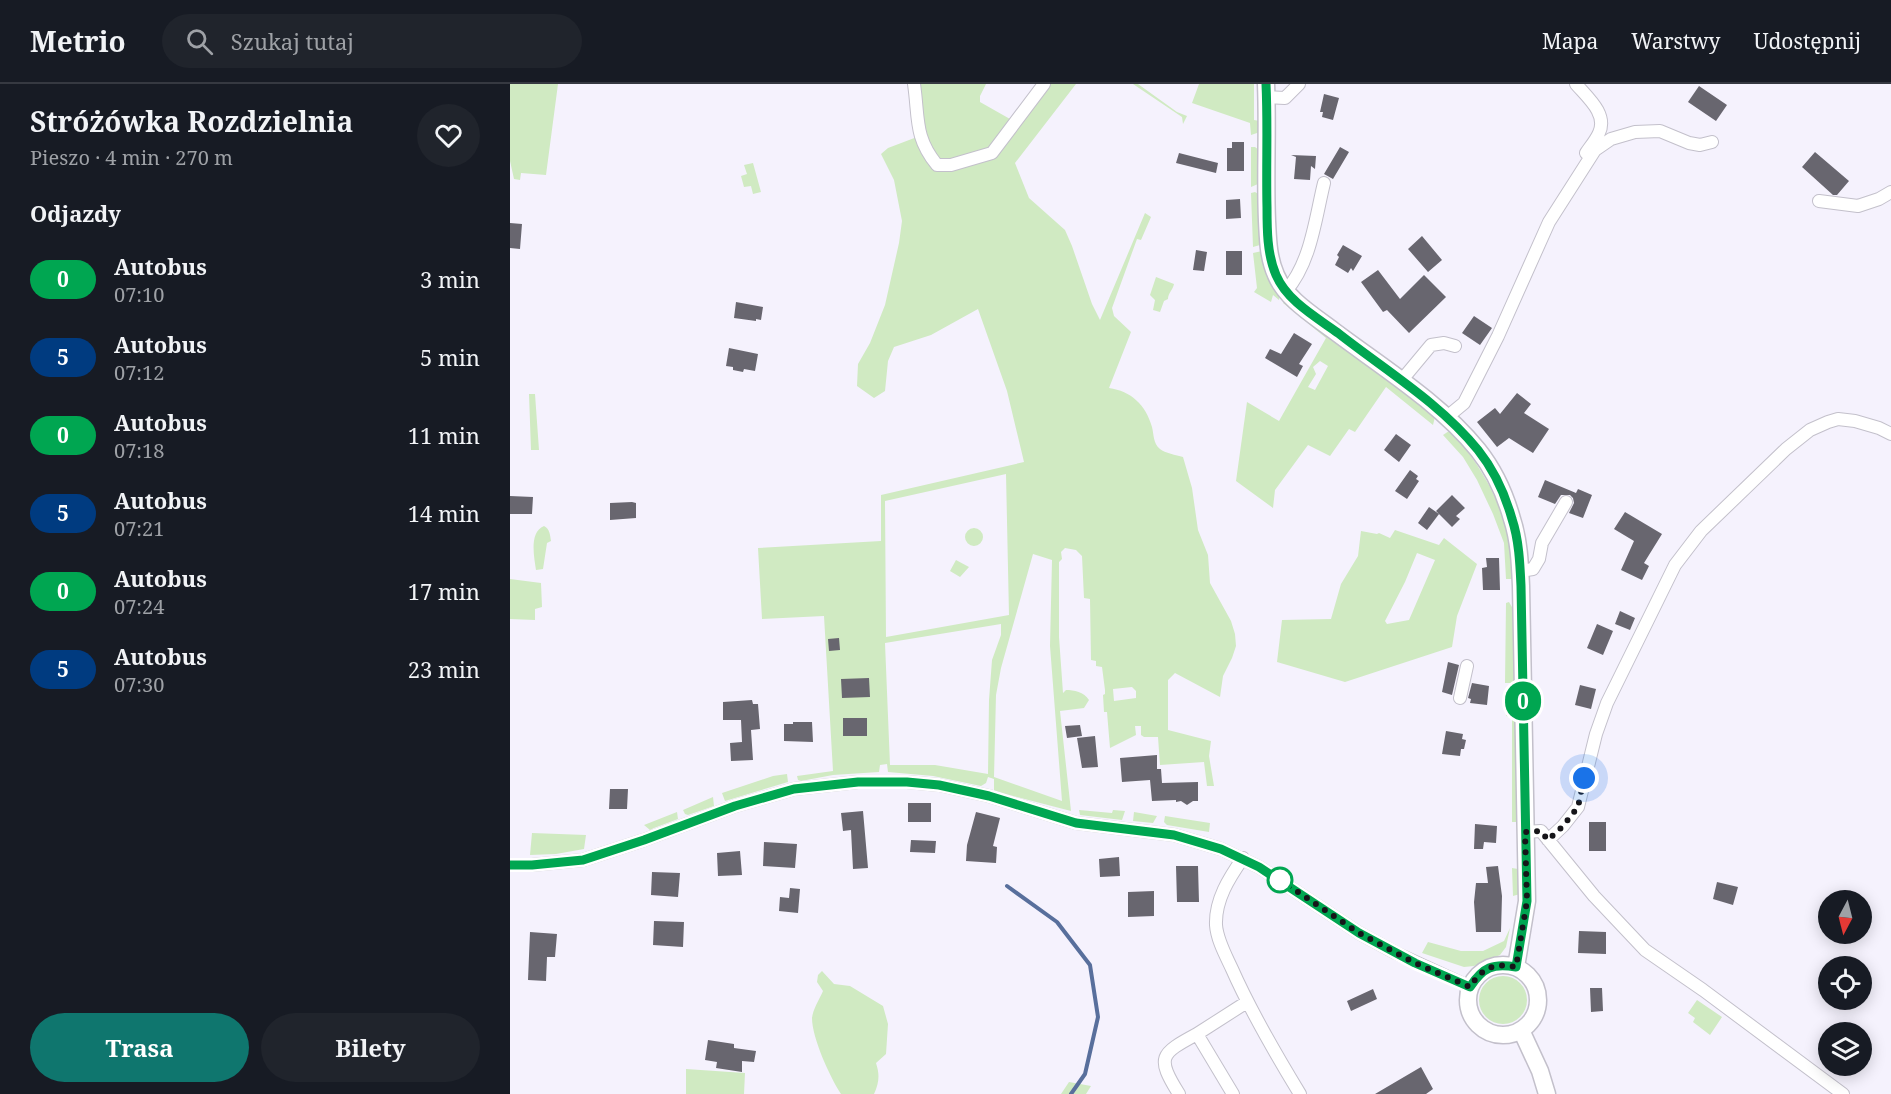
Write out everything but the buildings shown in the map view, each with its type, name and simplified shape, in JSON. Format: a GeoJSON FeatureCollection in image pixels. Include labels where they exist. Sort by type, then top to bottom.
{"type":"FeatureCollection","features":[{"type":"Feature","properties":{"kind":"main road"},"geometry":{"type":"LineString","coordinates":[[1267,90],[1266,190],[1269,248],[1276,276],[1286,291],[1302,306],[1447,417],[1479,451],[1502,490],[1513,521],[1521,571],[1527,901],[1516,967]]}},
{"type":"Feature","properties":{"kind":"main road"},"geometry":{"type":"LineString","coordinates":[[1503,964],[1516,967],[1527,974],[1535,984],[1538,997],[1537,1010],[1531,1021],[1521,1030],[1508,1034],[1493,1033],[1481,1026],[1472,1015],[1468,1001],[1470,987],[1478,975],[1489,968],[1503,964]]}},
{"type":"Feature","properties":{"kind":"main road"},"geometry":{"type":"LineString","coordinates":[[1521,1030],[1540,1071],[1547,1094]]}},
{"type":"Feature","properties":{"kind":"street"},"geometry":{"type":"LineString","coordinates":[[914,84],[918,131],[926,152],[937,165],[951,165],[992,153],[1044,84]]}},
{"type":"Feature","properties":{"kind":"street"},"geometry":{"type":"LineString","coordinates":[[1267,90],[1285,98],[1299,84]]}},
{"type":"Feature","properties":{"kind":"street"},"geometry":{"type":"LineString","coordinates":[[1576,84],[1595,106],[1600,117],[1600,131],[1586,154],[1583,169]]}},
{"type":"Feature","properties":{"kind":"street"},"geometry":{"type":"LineString","coordinates":[[1447,417],[1464,403],[1498,336],[1549,222],[1596,150],[1611,139],[1635,132],[1660,131],[1700,145],[1712,142]]}},
{"type":"Feature","properties":{"kind":"street"},"geometry":{"type":"LineString","coordinates":[[1286,291],[1299,273],[1310,241],[1323,183]]}},
{"type":"Feature","properties":{"kind":"street"},"geometry":{"type":"LineString","coordinates":[[1819,201],[1858,206],[1880,199],[1891,192]]}},
{"type":"Feature","properties":{"kind":"street"},"geometry":{"type":"LineString","coordinates":[[1401,381],[1431,345],[1444,343],[1455,346]]}},
{"type":"Feature","properties":{"kind":"street"},"geometry":{"type":"LineString","coordinates":[[1548,840],[1578,807],[1596,734],[1607,703],[1675,565],[1701,531],[1786,449],[1810,430],[1838,419],[1855,421],[1891,434]]}},
{"type":"Feature","properties":{"kind":"street"},"geometry":{"type":"LineString","coordinates":[[1521,571],[1533,569],[1539,559],[1542,543],[1566,502]]}},
{"type":"Feature","properties":{"kind":"street"},"geometry":{"type":"LineString","coordinates":[[1460,698],[1467,666]]}},
{"type":"Feature","properties":{"kind":"street"},"geometry":{"type":"LineString","coordinates":[[510,865],[583,860],[764,797],[805,788],[867,781],[907,782],[955,788],[1011,802],[1076,823],[1186,838],[1221,849],[1267,872],[1359,933],[1415,963],[1470,987]]}},
{"type":"Feature","properties":{"kind":"street"},"geometry":{"type":"LineString","coordinates":[[1525,832],[1541,831],[1594,896],[1644,950],[1703,990],[1843,1094]]}},
{"type":"Feature","properties":{"kind":"street"},"geometry":{"type":"LineString","coordinates":[[1243,858],[1226,882],[1219,904],[1216,926],[1223,949],[1247,1002],[1300,1094]]}},
{"type":"Feature","properties":{"kind":"street"},"geometry":{"type":"LineString","coordinates":[[1179,1094],[1164,1067],[1166,1057],[1172,1047],[1247,1002]]}},
{"type":"Feature","properties":{"kind":"street"},"geometry":{"type":"LineString","coordinates":[[1197,1034],[1233,1094]]}},
{"type":"Feature","properties":{"kind":"green space"},"geometry":{"type":"Polygon","coordinates":[[[510,84],[558,84],[546,175],[521,173],[520,180],[514,179],[510,161],[510,84]]]}},
{"type":"Feature","properties":{"kind":"green space"},"geometry":{"type":"Polygon","coordinates":[[[920,84],[986,84],[980,96],[980,102],[1010,119],[1036,84],[1076,84],[1015,163],[1029,198],[1065,230],[1100,320],[1145,213],[1151,217],[1141,240],[1137,239],[1112,308],[1114,316],[1131,332],[1109,388],[1124,392],[1142,406],[1152,427],[1155,442],[1160,449],[1183,457],[1192,488],[1198,530],[1208,555],[1210,583],[1231,621],[1235,634],[1236,646],[1223,676],[1220,697],[1175,673],[1168,680],[1168,730],[1211,741],[1209,756],[1214,786],[1207,786],[1204,762],[1160,765],[1158,737],[1144,737],[1141,735],[1141,726],[1135,726],[1136,735],[1110,748],[1107,712],[1104,712],[1105,690],[1102,667],[1096,666],[1096,661],[1091,660],[1090,599],[1084,598],[1082,556],[1076,550],[1065,548],[1061,552],[1062,559],[1059,562],[1059,637],[1063,693],[1066,690],[1075,691],[1082,693],[1089,700],[1084,708],[1060,711],[1071,811],[994,791],[994,779],[988,777],[986,783],[981,786],[933,776],[888,772],[887,764],[880,765],[879,772],[798,780],[797,776],[833,771],[824,616],[762,619],[758,548],[881,541],[881,495],[1024,462],[1007,391],[978,309],[931,335],[894,347],[888,361],[885,391],[874,398],[857,386],[858,364],[870,343],[885,305],[902,221],[894,180],[881,154],[888,148],[917,137],[920,84]],[[1006,474],[885,501],[886,637],[1009,615],[1006,474]],[[1033,554],[1001,668],[996,695],[994,777],[1062,801],[1050,646],[1052,560],[1033,554]],[[1001,624],[885,643],[890,765],[935,765],[988,774],[992,660],[1001,635],[1001,624]],[[1132,687],[1113,689],[1114,701],[1136,698],[1136,691],[1132,687]]]}},
{"type":"Feature","properties":{"kind":"green space"},"geometry":{"type":"Polygon","coordinates":[[[1133,84],[1138,84],[1177,112],[1187,116],[1183,124],[1182,117],[1133,84]]]}},
{"type":"Feature","properties":{"kind":"green space"},"geometry":{"type":"Polygon","coordinates":[[[1199,84],[1254,84],[1254,120],[1260,121],[1260,132],[1251,135],[1250,123],[1192,103],[1199,84]]]}},
{"type":"Feature","properties":{"kind":"green space"},"geometry":{"type":"Polygon","coordinates":[[[1251,147],[1259,150],[1258,184],[1251,187],[1251,147]]]}},
{"type":"Feature","properties":{"kind":"green space"},"geometry":{"type":"Polygon","coordinates":[[[753,163],[761,192],[753,194],[751,186],[744,187],[741,176],[747,174],[744,165],[753,163]]]}},
{"type":"Feature","properties":{"kind":"green space"},"geometry":{"type":"Polygon","coordinates":[[[1255,192],[1260,195],[1261,201],[1260,245],[1253,247],[1251,193],[1255,192]]]}},
{"type":"Feature","properties":{"kind":"green space"},"geometry":{"type":"Polygon","coordinates":[[[1262,251],[1280,295],[1279,300],[1273,295],[1271,302],[1254,292],[1257,288],[1253,253],[1262,251]]]}},
{"type":"Feature","properties":{"kind":"green space"},"geometry":{"type":"Polygon","coordinates":[[[1156,277],[1174,284],[1160,312],[1153,310],[1155,300],[1150,295],[1156,277]]]}},
{"type":"Feature","properties":{"kind":"green space"},"geometry":{"type":"Polygon","coordinates":[[[1286,299],[1435,417],[1433,425],[1386,387],[1355,432],[1349,429],[1330,456],[1308,445],[1275,490],[1273,508],[1236,481],[1247,402],[1279,421],[1326,338],[1283,303],[1286,299]],[[1320,361],[1313,367],[1316,374],[1308,387],[1315,390],[1328,366],[1320,361]]]}},
{"type":"Feature","properties":{"kind":"green space"},"geometry":{"type":"Polygon","coordinates":[[[529,394],[535,394],[539,450],[531,450],[529,394]]]}},
{"type":"Feature","properties":{"kind":"green space"},"geometry":{"type":"Polygon","coordinates":[[[1449,431],[1476,463],[1500,508],[1511,550],[1512,579],[1506,579],[1504,543],[1493,514],[1463,457],[1443,435],[1449,431]]]}},
{"type":"Feature","properties":{"kind":"green space"},"geometry":{"type":"Polygon","coordinates":[[[544,526],[549,530],[551,541],[547,543],[543,569],[536,570],[534,539],[539,529],[544,526]]]}},
{"type":"Feature","properties":{"kind":"green space"},"geometry":{"type":"Polygon","coordinates":[[[974,528],[980,531],[983,537],[980,543],[974,546],[968,543],[965,537],[968,531],[974,528]]]}},
{"type":"Feature","properties":{"kind":"green space"},"geometry":{"type":"Polygon","coordinates":[[[1395,530],[1439,545],[1444,538],[1477,564],[1457,616],[1452,647],[1345,682],[1277,662],[1282,620],[1331,619],[1341,584],[1358,556],[1361,531],[1379,533],[1390,538],[1395,530]],[[1417,553],[1385,621],[1387,624],[1409,620],[1435,560],[1417,553]]]}},
{"type":"Feature","properties":{"kind":"green space"},"geometry":{"type":"Polygon","coordinates":[[[956,560],[969,567],[960,577],[950,571],[956,560]]]}},
{"type":"Feature","properties":{"kind":"green space"},"geometry":{"type":"Polygon","coordinates":[[[510,579],[541,583],[542,607],[535,609],[535,620],[510,619],[510,579]]]}},
{"type":"Feature","properties":{"kind":"green space"},"geometry":{"type":"Polygon","coordinates":[[[1509,602],[1516,614],[1514,683],[1505,683],[1506,603],[1509,602]]]}},
{"type":"Feature","properties":{"kind":"green space"},"geometry":{"type":"Polygon","coordinates":[[[1515,695],[1518,818],[1516,822],[1512,822],[1512,717],[1506,716],[1515,695]]]}},
{"type":"Feature","properties":{"kind":"green space"},"geometry":{"type":"Polygon","coordinates":[[[787,774],[788,782],[725,801],[722,793],[773,776],[787,774]]]}},
{"type":"Feature","properties":{"kind":"green space"},"geometry":{"type":"Polygon","coordinates":[[[713,797],[714,806],[685,814],[683,810],[713,797]]]}},
{"type":"Feature","properties":{"kind":"green space"},"geometry":{"type":"Polygon","coordinates":[[[1079,810],[1112,813],[1113,810],[1125,811],[1122,820],[1080,815],[1079,810]]]}},
{"type":"Feature","properties":{"kind":"green space"},"geometry":{"type":"Polygon","coordinates":[[[677,812],[678,819],[650,830],[644,825],[677,812]]]}},
{"type":"Feature","properties":{"kind":"green space"},"geometry":{"type":"Polygon","coordinates":[[[1134,812],[1157,816],[1153,823],[1133,821],[1134,812]]]}},
{"type":"Feature","properties":{"kind":"green space"},"geometry":{"type":"Polygon","coordinates":[[[1165,816],[1210,823],[1209,832],[1167,825],[1164,822],[1165,816]]]}},
{"type":"Feature","properties":{"kind":"green space"},"geometry":{"type":"Polygon","coordinates":[[[532,833],[586,835],[584,849],[556,854],[530,855],[532,833]]]}},
{"type":"Feature","properties":{"kind":"green space"},"geometry":{"type":"Polygon","coordinates":[[[1512,868],[1518,869],[1520,894],[1513,896],[1512,868]]]}},
{"type":"Feature","properties":{"kind":"green space"},"geometry":{"type":"Polygon","coordinates":[[[1510,928],[1506,947],[1500,955],[1474,966],[1464,967],[1422,953],[1428,942],[1461,951],[1483,951],[1504,941],[1510,928]]]}},
{"type":"Feature","properties":{"kind":"green space"},"geometry":{"type":"Polygon","coordinates":[[[822,971],[834,984],[850,986],[883,1006],[888,1024],[886,1054],[876,1063],[878,1079],[874,1094],[841,1094],[822,1057],[812,1018],[823,991],[817,982],[818,975],[822,971]]]}},
{"type":"Feature","properties":{"kind":"green space"},"geometry":{"type":"Polygon","coordinates":[[[1498,976],[1508,976],[1520,983],[1527,995],[1527,1005],[1520,1017],[1508,1024],[1498,1024],[1483,1013],[1479,1005],[1479,995],[1490,980],[1498,976]]]}},
{"type":"Feature","properties":{"kind":"green space"},"geometry":{"type":"Polygon","coordinates":[[[1697,1000],[1722,1017],[1710,1035],[1693,1022],[1695,1018],[1688,1013],[1697,1000]]]}},
{"type":"Feature","properties":{"kind":"green space"},"geometry":{"type":"Polygon","coordinates":[[[686,1069],[745,1073],[744,1094],[686,1094],[686,1069]]]}},
{"type":"Feature","properties":{"kind":"green space"},"geometry":{"type":"Polygon","coordinates":[[[1069,1082],[1091,1086],[1086,1094],[1061,1094],[1069,1082]]]}},
{"type":"Feature","properties":{"kind":"waterway"},"geometry":{"type":"LineString","coordinates":[[1007,886],[1057,922],[1090,965],[1098,1017],[1085,1074],[1071,1094]]}},
{"type":"Feature","properties":{"kind":"bus line","name":"0"},"geometry":{"type":"LineString","coordinates":[[510,865],[583,860],[735,806],[794,789],[841,783],[907,782],[955,788],[989,796],[1076,823],[1174,835],[1221,849],[1259,867],[1359,933],[1415,963],[1470,987],[1478,975],[1489,968],[1503,964],[1516,967],[1521,948],[1527,901],[1520,555],[1513,521],[1502,490],[1492,471],[1479,451],[1462,432],[1422,397],[1302,306],[1281,285],[1272,265],[1269,248],[1266,190],[1266,84]]}},
{"type":"Feature","properties":{"kind":"route"},"geometry":{"type":"LineString","coordinates":[[1280,880],[1359,933],[1415,963],[1470,987],[1478,975],[1489,968],[1503,964],[1516,967],[1521,948],[1527,901],[1525,832],[1541,831],[1548,840],[1578,807],[1584,778]]}}]}
